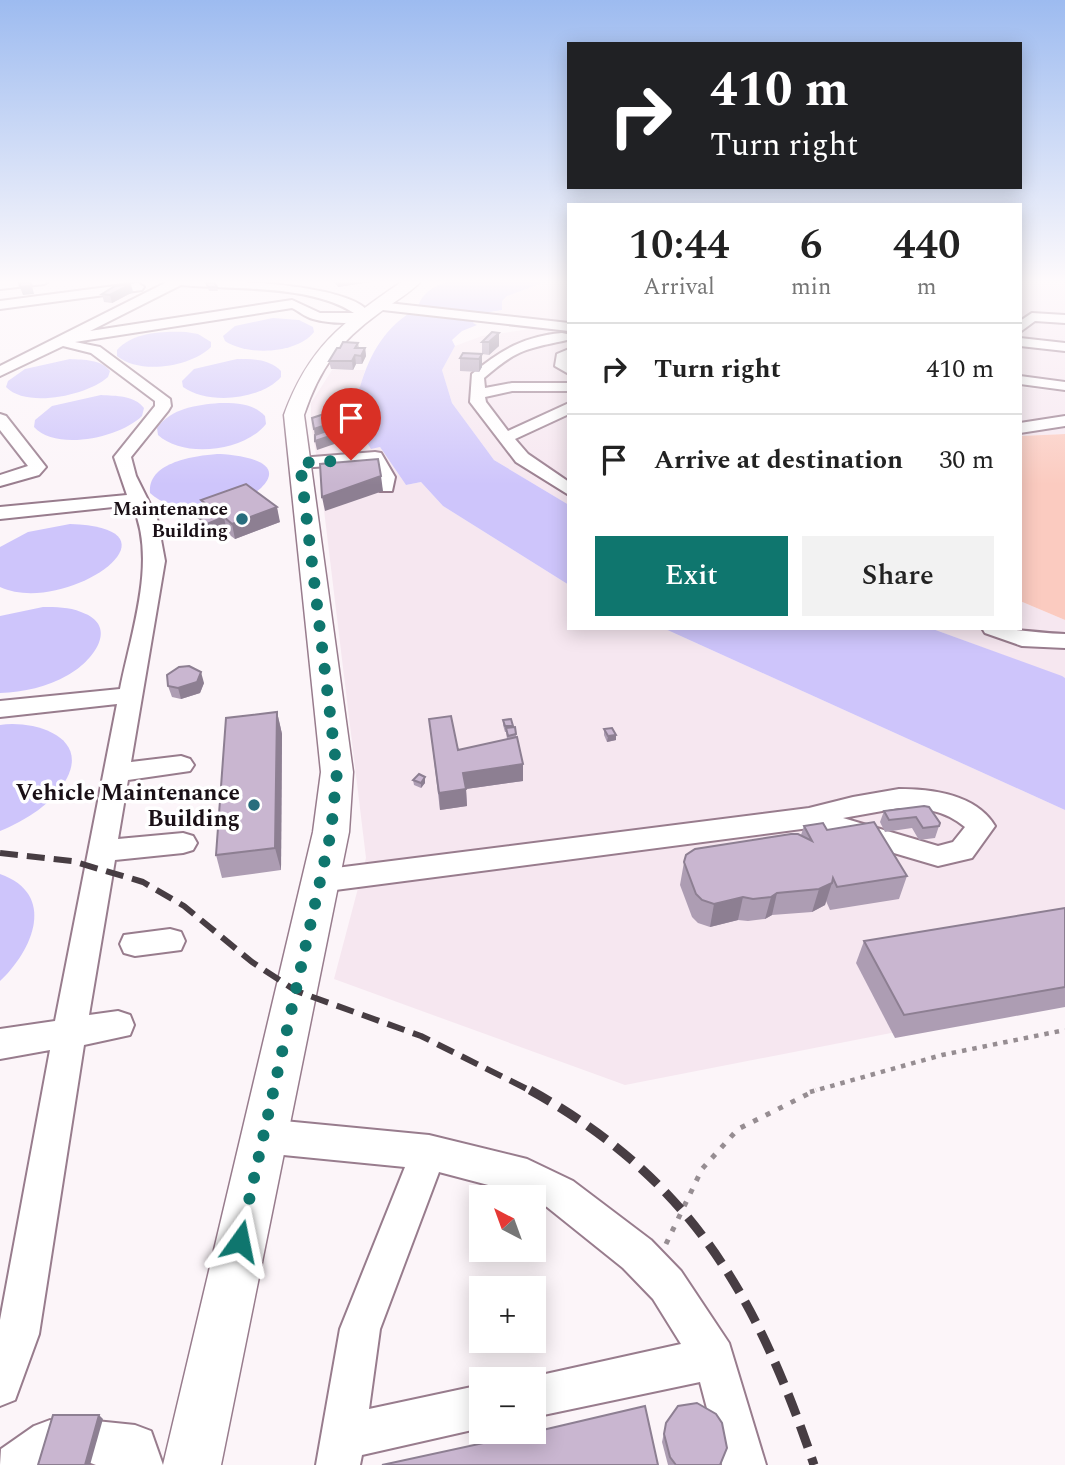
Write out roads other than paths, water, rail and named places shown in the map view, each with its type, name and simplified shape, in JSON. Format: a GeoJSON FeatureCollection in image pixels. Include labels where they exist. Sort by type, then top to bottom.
{"type":"FeatureCollection","features":[{"type":"Feature","properties":{"kind":"main road"},"geometry":{"type":"LineString","coordinates":[[192,1465],[331,832],[337,772],[321,464],[294,415],[302,390],[326,348]]}},
{"type":"Feature","properties":{"kind":"street"},"geometry":{"type":"LineString","coordinates":[[0,372],[54,348]]}},
{"type":"Feature","properties":{"kind":"street"},"geometry":{"type":"LineString","coordinates":[[0,1385],[18,1334],[69,1034],[155,561],[148,518],[122,457],[160,411],[162,399],[89,348]]}},
{"type":"Feature","properties":{"kind":"street"},"geometry":{"type":"LineString","coordinates":[[513,348],[506,351],[477,377],[478,402],[522,458],[567,489]]}},
{"type":"Feature","properties":{"kind":"street"},"geometry":{"type":"LineString","coordinates":[[567,354],[562,357],[562,366],[567,369]]}},
{"type":"Feature","properties":{"kind":"street"},"geometry":{"type":"LineString","coordinates":[[1022,380],[1065,386]]}},
{"type":"Feature","properties":{"kind":"street"},"geometry":{"type":"LineString","coordinates":[[477,394],[512,387],[567,387]]}},
{"type":"Feature","properties":{"kind":"street"},"geometry":{"type":"LineString","coordinates":[[505,438],[567,409]]}},
{"type":"Feature","properties":{"kind":"street"},"geometry":{"type":"LineString","coordinates":[[0,481],[33,471],[37,467],[2,421]]}},
{"type":"Feature","properties":{"kind":"street"},"geometry":{"type":"LineString","coordinates":[[1022,428],[1065,421]]}},
{"type":"Feature","properties":{"kind":"street"},"geometry":{"type":"LineString","coordinates":[[321,464],[376,457],[386,477],[386,487]]}},
{"type":"Feature","properties":{"kind":"street"},"geometry":{"type":"LineString","coordinates":[[0,513],[138,499]]}},
{"type":"Feature","properties":{"kind":"street"},"geometry":{"type":"LineString","coordinates":[[998,630],[1022,639],[1065,641]]}},
{"type":"Feature","properties":{"kind":"street"},"geometry":{"type":"LineString","coordinates":[[0,709],[132,695]]}},
{"type":"Feature","properties":{"kind":"street"},"geometry":{"type":"LineString","coordinates":[[117,773],[181,765]]}},
{"type":"Feature","properties":{"kind":"street"},"geometry":{"type":"LineString","coordinates":[[320,881],[809,818],[867,802],[906,798],[942,800],[968,812],[981,826],[962,851],[937,856],[809,818]]}},
{"type":"Feature","properties":{"kind":"street"},"geometry":{"type":"LineString","coordinates":[[103,851],[183,843]]}},
{"type":"Feature","properties":{"kind":"street"},"geometry":{"type":"LineString","coordinates":[[135,944],[170,941]]}},
{"type":"Feature","properties":{"kind":"street"},"geometry":{"type":"LineString","coordinates":[[0,1044],[118,1025]]}},
{"type":"Feature","properties":{"kind":"street"},"geometry":{"type":"LineString","coordinates":[[263,1136],[429,1152],[527,1177],[560,1194],[636,1254],[667,1285],[714,1358],[744,1465]]}},
{"type":"Feature","properties":{"kind":"street"},"geometry":{"type":"LineString","coordinates":[[429,1152],[360,1329],[340,1451],[469,1411]]}},
{"type":"Feature","properties":{"kind":"street"},"geometry":{"type":"LineString","coordinates":[[546,1393],[714,1358]]}},
{"type":"Feature","properties":{"kind":"street"},"geometry":{"type":"LineString","coordinates":[[96,1443],[135,1447],[141,1465]]}},
{"type":"Feature","properties":{"kind":"railway"},"geometry":{"type":"LineString","coordinates":[[0,853],[72,861],[143,882],[184,906],[252,962],[296,991],[421,1036],[533,1092]]}},
{"type":"Feature","properties":{"kind":"railway"},"geometry":{"type":"LineString","coordinates":[[530,1090],[586,1125],[634,1162],[676,1203],[711,1248],[742,1296],[768,1348],[814,1465]]}},
{"type":"Feature","properties":{"kind":"place","name":"Maintenance Building"},"geometry":{"type":"Point","coordinates":[242,519]}},
{"type":"Feature","properties":{"kind":"place","name":"Vehicle Maintenance Building"},"geometry":{"type":"Point","coordinates":[254,805]}}]}
